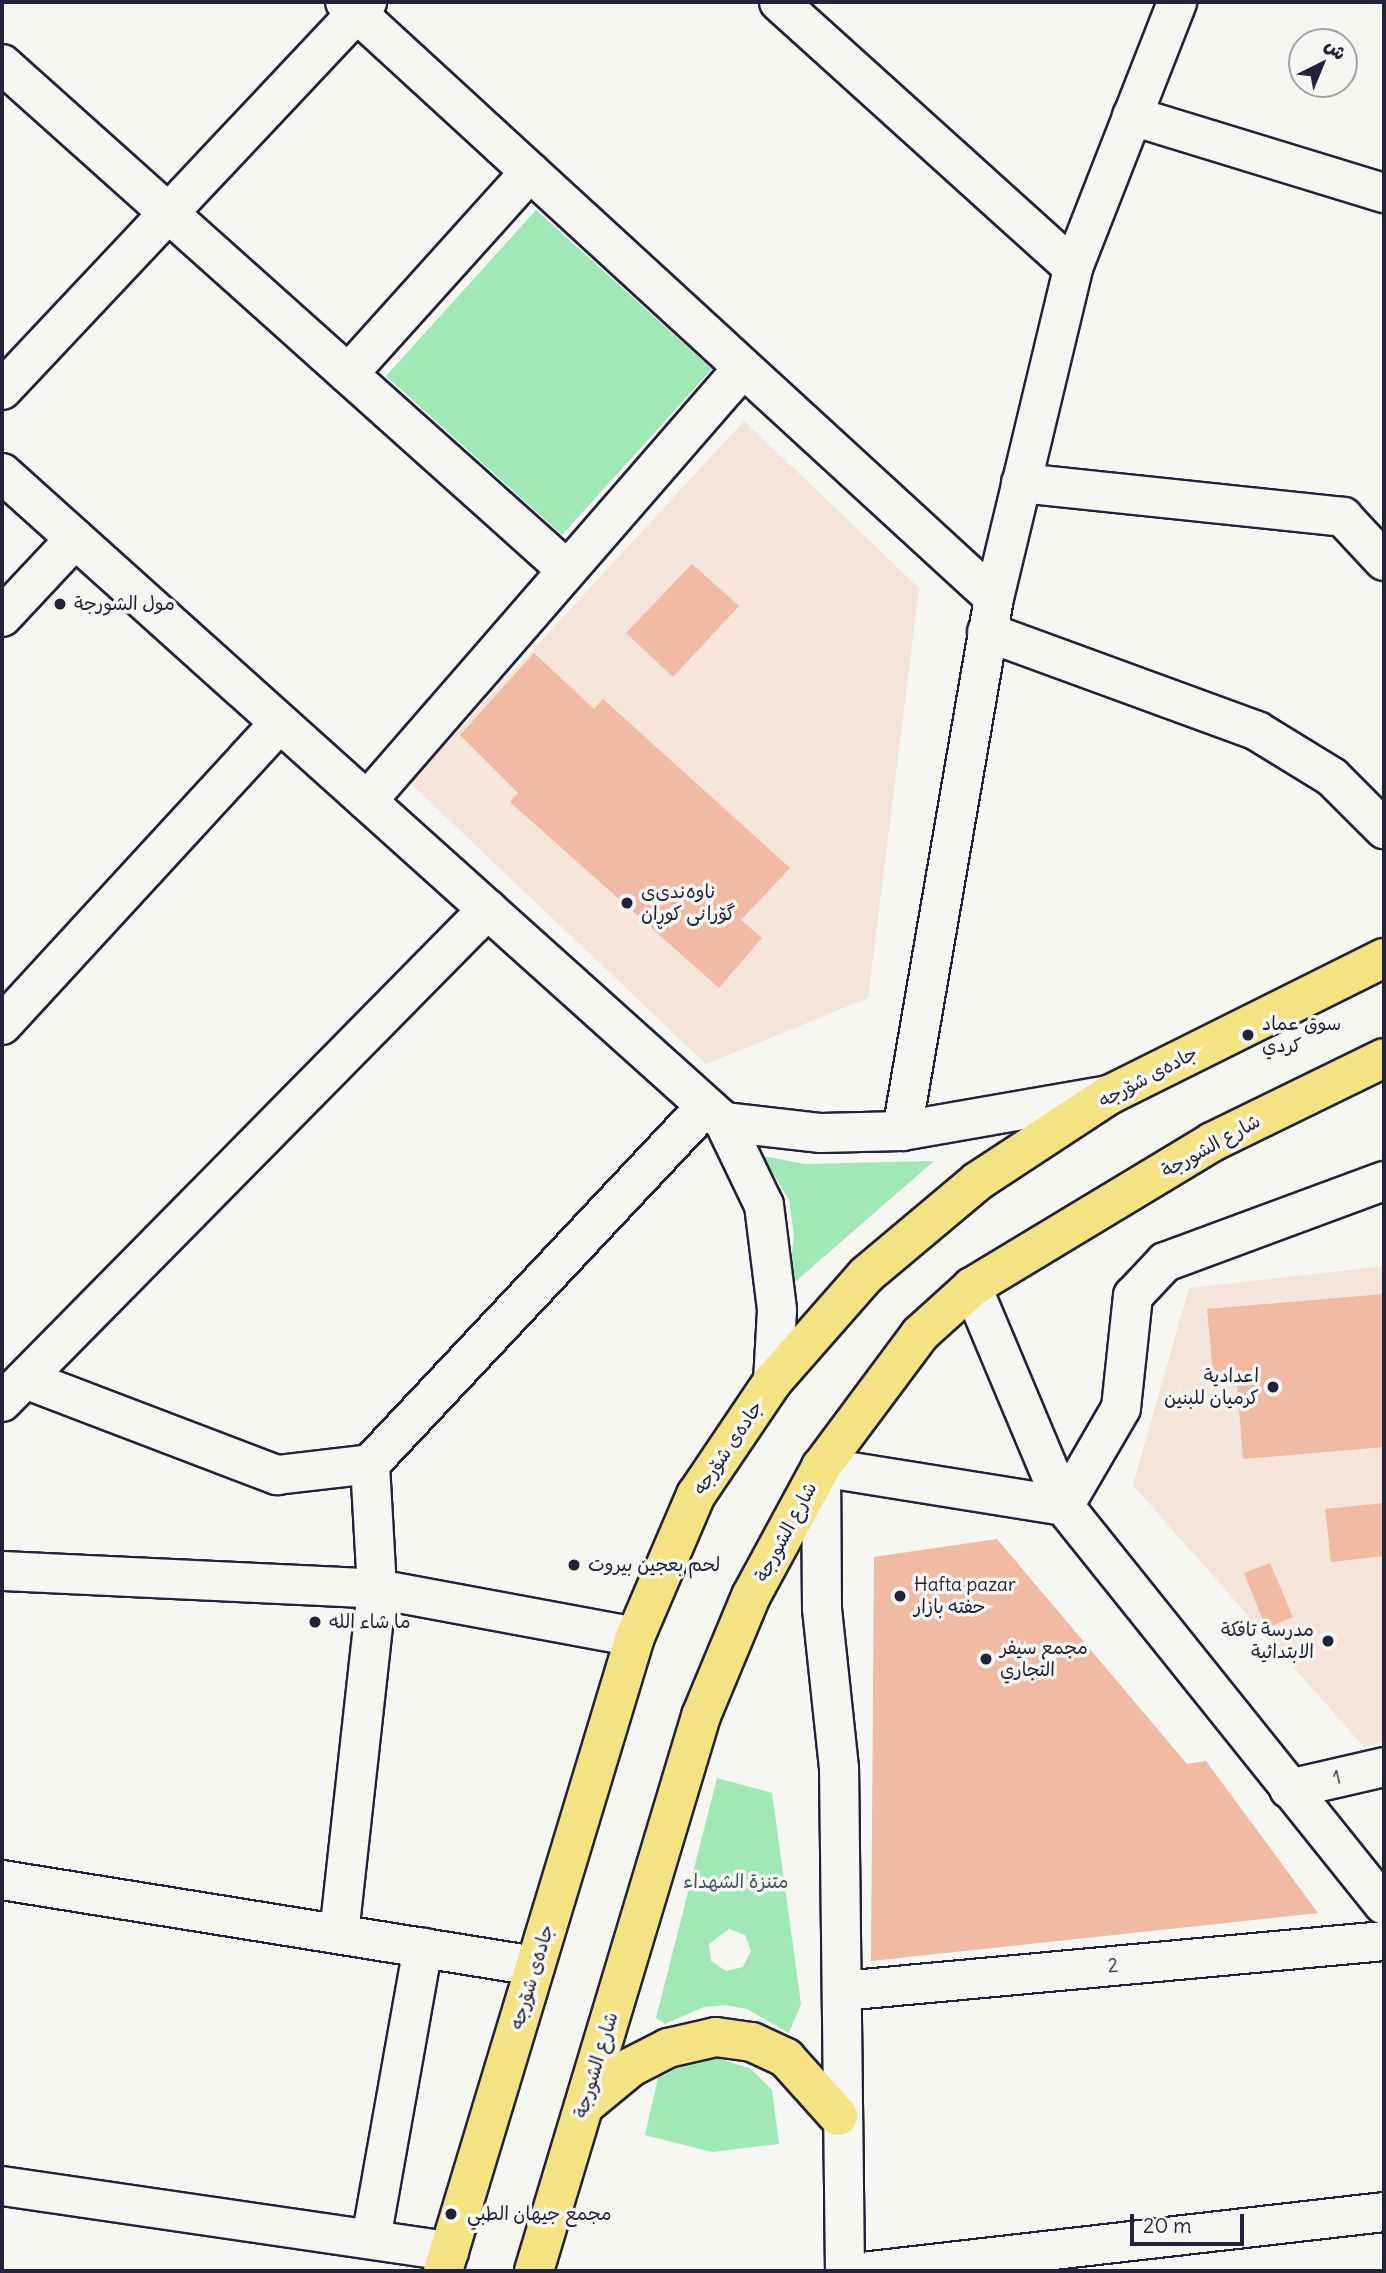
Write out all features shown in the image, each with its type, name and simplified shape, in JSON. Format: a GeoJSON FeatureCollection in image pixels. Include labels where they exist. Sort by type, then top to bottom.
{"type":"FeatureCollection","features":[{"type":"Feature","properties":{"kind":"main road","name":"جادەی شۆرجە"},"geometry":{"type":"LineString","coordinates":[[446,2261],[635,1637],[695,1495],[773,1381],[866,1275],[978,1181],[1109,1095],[1384,958]]}},
{"type":"Feature","properties":{"kind":"main road","name":"شارع الشورجة"},"geometry":{"type":"LineString","coordinates":[[534,2271],[701,1716],[751,1596],[821,1467],[920,1334],[972,1287],[1212,1142],[1384,1058]]}},
{"type":"Feature","properties":{"kind":"main road"},"geometry":{"type":"LineString","coordinates":[[584,2106],[631,2067],[668,2048],[716,2037],[752,2042],[786,2058],[838,2116]]}},
{"type":"Feature","properties":{"kind":"street"},"geometry":{"type":"LineString","coordinates":[[779,2],[1073,268]]}},
{"type":"Feature","properties":{"kind":"street"},"geometry":{"type":"LineString","coordinates":[[902,1131],[990,615],[1073,268],[1177,2]]}},
{"type":"Feature","properties":{"kind":"street"},"geometry":{"type":"LineString","coordinates":[[2,390],[169,213],[357,5],[530,172],[743,368],[990,615],[1257,731],[1332,777],[1384,829]]}},
{"type":"Feature","properties":{"kind":"street"},"geometry":{"type":"LineString","coordinates":[[2,64],[567,570]]}},
{"type":"Feature","properties":{"kind":"street"},"geometry":{"type":"LineString","coordinates":[[1132,116],[1384,193]]}},
{"type":"Feature","properties":{"kind":"street"},"geometry":{"type":"LineString","coordinates":[[348,373],[530,172]]}},
{"type":"Feature","properties":{"kind":"street"},"geometry":{"type":"LineString","coordinates":[[367,801],[743,368]]}},
{"type":"Feature","properties":{"kind":"street"},"geometry":{"type":"LineString","coordinates":[[2,473],[715,1114],[764,1205],[777,1310],[773,1381]]}},
{"type":"Feature","properties":{"kind":"street"},"geometry":{"type":"LineString","coordinates":[[1021,483],[1343,517],[1384,561]]}},
{"type":"Feature","properties":{"kind":"street"},"geometry":{"type":"LineString","coordinates":[[2,617],[75,539]]}},
{"type":"Feature","properties":{"kind":"street"},"geometry":{"type":"LineString","coordinates":[[2,1025],[280,723]]}},
{"type":"Feature","properties":{"kind":"street"},"geometry":{"type":"LineString","coordinates":[[488,909],[13,1391],[277,1475],[370,1464],[715,1114]]}},
{"type":"Feature","properties":{"kind":"street"},"geometry":{"type":"LineString","coordinates":[[715,1114],[821,1133],[902,1131],[1109,1095]]}},
{"type":"Feature","properties":{"kind":"street"},"geometry":{"type":"LineString","coordinates":[[1064,1506],[1121,1408],[1133,1296],[1165,1262],[1384,1181]]}},
{"type":"Feature","properties":{"kind":"street"},"geometry":{"type":"LineString","coordinates":[[972,1287],[1064,1506],[1384,1905]]}},
{"type":"Feature","properties":{"kind":"street"},"geometry":{"type":"LineString","coordinates":[[339,1934],[377,1589],[370,1464]]}},
{"type":"Feature","properties":{"kind":"street"},"geometry":{"type":"LineString","coordinates":[[845,2271],[838,2116],[842,1992],[839,1768],[822,1608],[821,1467],[1064,1506]]}},
{"type":"Feature","properties":{"kind":"street"},"geometry":{"type":"LineString","coordinates":[[2,1571],[377,1589],[635,1637]]}},
{"type":"Feature","properties":{"kind":"street","name":"1"},"geometry":{"type":"LineString","coordinates":[[1289,1789],[1384,1767]]}},
{"type":"Feature","properties":{"kind":"street"},"geometry":{"type":"LineString","coordinates":[[2,1880],[535,1966]]}},
{"type":"Feature","properties":{"kind":"street","name":"2"},"geometry":{"type":"LineString","coordinates":[[842,1992],[1384,1941]]}},
{"type":"Feature","properties":{"kind":"street"},"geometry":{"type":"LineString","coordinates":[[371,2239],[424,1948]]}},
{"type":"Feature","properties":{"kind":"street"},"geometry":{"type":"LineString","coordinates":[[2,2186],[371,2239],[446,2261]]}},
{"type":"Feature","properties":{"kind":"street"},"geometry":{"type":"LineString","coordinates":[[871,2271],[1384,2212]]}},
{"type":"Feature","properties":{"kind":"shaded area"},"geometry":{"type":"Polygon","coordinates":[[[744,421],[919,588],[868,998],[706,1064],[410,783],[744,421]]]}},
{"type":"Feature","properties":{"kind":"shaded area","name":"اعدادية كرميان للبنين"},"geometry":{"type":"Polygon","coordinates":[[[1384,1266],[1384,1742],[1364,1747],[1133,1485],[1189,1288],[1384,1266]]]}},
{"type":"Feature","properties":{"kind":"green space"},"geometry":{"type":"Polygon","coordinates":[[[536,210],[712,369],[562,535],[386,376],[536,210]]]}},
{"type":"Feature","properties":{"kind":"green space"},"geometry":{"type":"Polygon","coordinates":[[[763,1156],[805,1164],[934,1161],[788,1288],[794,1236],[789,1200],[763,1156]]]}},
{"type":"Feature","properties":{"kind":"green space","name":"متنزة الشهداء"},"geometry":{"type":"Polygon","coordinates":[[[717,1778],[772,1793],[801,2004],[789,2033],[747,2009],[726,2005],[704,2007],[665,2024],[656,2018],[717,1778]],[[729,1929],[709,1944],[711,1961],[726,1971],[743,1967],[751,1951],[745,1935],[729,1929]]]}},
{"type":"Feature","properties":{"kind":"green space"},"geometry":{"type":"Polygon","coordinates":[[[718,2058],[751,2069],[772,2090],[779,2144],[712,2152],[645,2135],[658,2078],[696,2059],[718,2058]]]}},
{"type":"Feature","properties":{"kind":"building"},"geometry":{"type":"Polygon","coordinates":[[[692,564],[739,606],[673,677],[626,633],[692,564]]]}},
{"type":"Feature","properties":{"kind":"building"},"geometry":{"type":"Polygon","coordinates":[[[534,653],[594,709],[603,699],[790,868],[741,920],[762,938],[719,988],[510,802],[518,793],[460,735],[534,653]]]}},
{"type":"Feature","properties":{"kind":"building"},"geometry":{"type":"Polygon","coordinates":[[[1384,1294],[1384,1447],[1243,1459],[1236,1371],[1213,1373],[1207,1309],[1384,1294]]]}},
{"type":"Feature","properties":{"kind":"building"},"geometry":{"type":"Polygon","coordinates":[[[1384,1503],[1384,1556],[1331,1562],[1325,1509],[1384,1503]]]}},
{"type":"Feature","properties":{"kind":"building","name":"مجمع سيفر التجاري"},"geometry":{"type":"Polygon","coordinates":[[[997,1539],[1187,1764],[1206,1761],[1318,1913],[871,1961],[874,1557],[997,1539]]]}},
{"type":"Feature","properties":{"kind":"building"},"geometry":{"type":"Polygon","coordinates":[[[1270,1563],[1293,1617],[1266,1628],[1244,1573],[1270,1563]]]}},
{"type":"Feature","properties":{"kind":"place","name":"مول الشورجة"},"geometry":{"type":"Point","coordinates":[60,604]}},
{"type":"Feature","properties":{"kind":"place","name":"ناوەندی‌ی گۆرانی کوڕان"},"geometry":{"type":"Point","coordinates":[627,903]}},
{"type":"Feature","properties":{"kind":"place","name":"سوق عماد کردي"},"geometry":{"type":"Point","coordinates":[1248,1035]}},
{"type":"Feature","properties":{"kind":"place","name":"اعدادية كرميان للبنين"},"geometry":{"type":"Point","coordinates":[1273,1387]}},
{"type":"Feature","properties":{"kind":"place","name":"لحم بعجين بيروت"},"geometry":{"type":"Point","coordinates":[574,1565]}},
{"type":"Feature","properties":{"kind":"place","name":"Hafta pazar حفته بازار"},"geometry":{"type":"Point","coordinates":[900,1596]}},
{"type":"Feature","properties":{"kind":"place","name":"ما شاء الله"},"geometry":{"type":"Point","coordinates":[315,1622]}},
{"type":"Feature","properties":{"kind":"place","name":"مدرسة تافكة الابتدائية"},"geometry":{"type":"Point","coordinates":[1328,1641]}},
{"type":"Feature","properties":{"kind":"place","name":"مجمع سيفر التجاري"},"geometry":{"type":"Point","coordinates":[986,1659]}},
{"type":"Feature","properties":{"kind":"place","name":"مجمع جيهان الطبي"},"geometry":{"type":"Point","coordinates":[451,2214]}}]}
